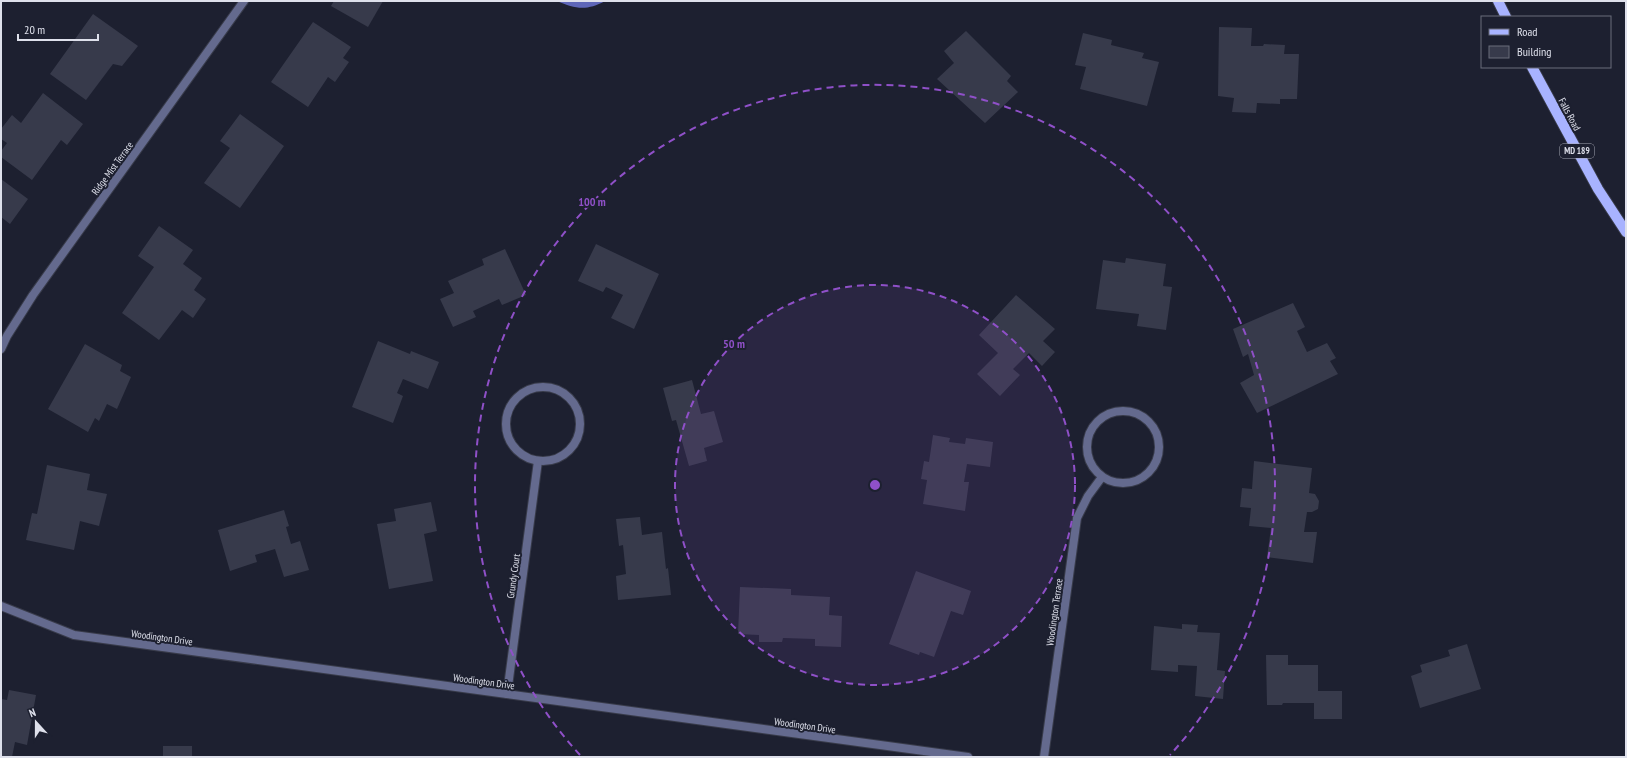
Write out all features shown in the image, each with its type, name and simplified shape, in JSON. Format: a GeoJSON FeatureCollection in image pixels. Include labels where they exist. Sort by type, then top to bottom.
{"type":"FeatureCollection","features":[{"type":"Feature","properties":{"kind":"main road"},"geometry":{"type":"LineString","coordinates":[[1498,1],[1506,16]]}},
{"type":"Feature","properties":{"kind":"main road","name":"Falls Road"},"geometry":{"type":"LineString","coordinates":[[1533,68],[1598,189],[1626,232]]}},
{"type":"Feature","properties":{"kind":"street","name":"Ridge Mist Terrace"},"geometry":{"type":"LineString","coordinates":[[1,349],[7,336],[33,295],[244,1]]}},
{"type":"Feature","properties":{"kind":"street"},"geometry":{"type":"LineString","coordinates":[[547,387],[559,390],[576,406],[580,429],[570,450],[560,457],[538,461],[526,458],[517,451],[510,442],[506,431],[506,419],[509,408],[516,398],[525,392],[536,388],[547,387]]}},
{"type":"Feature","properties":{"kind":"street"},"geometry":{"type":"LineString","coordinates":[[1120,410],[1132,411],[1144,416],[1153,425],[1158,437],[1160,450],[1156,462],[1149,472],[1139,480],[1126,483],[1114,482],[1102,477],[1093,468],[1088,456],[1086,444],[1090,431],[1097,421],[1107,414],[1120,410]]}},
{"type":"Feature","properties":{"kind":"street","name":"Grundy Court"},"geometry":{"type":"LineString","coordinates":[[507,694],[538,461]]}},
{"type":"Feature","properties":{"kind":"street","name":"Woodington Terrace"},"geometry":{"type":"LineString","coordinates":[[1044,757],[1077,518],[1088,496],[1102,477]]}},
{"type":"Feature","properties":{"kind":"street","name":"Woodington Drive"},"geometry":{"type":"LineString","coordinates":[[1,606],[74,635],[968,757]]}},
{"type":"Feature","properties":{"kind":"water"},"geometry":{"type":"Polygon","coordinates":[[[557,1],[605,1],[587,8],[581,8],[557,1]]]}},
{"type":"Feature","properties":{"kind":"building"},"geometry":{"type":"Polygon","coordinates":[[[334,1],[383,1],[368,27],[331,6],[334,1]]]}},
{"type":"Feature","properties":{"kind":"building"},"geometry":{"type":"Polygon","coordinates":[[[93,14],[138,46],[122,66],[113,64],[86,100],[50,74],[93,14]]]}},
{"type":"Feature","properties":{"kind":"building"},"geometry":{"type":"Polygon","coordinates":[[[313,22],[351,47],[343,58],[349,62],[335,82],[328,77],[308,107],[271,82],[313,22]]]}},
{"type":"Feature","properties":{"kind":"building"},"geometry":{"type":"Polygon","coordinates":[[[1219,27],[1252,28],[1251,46],[1263,46],[1264,44],[1285,45],[1284,54],[1299,54],[1297,99],[1280,99],[1280,104],[1257,103],[1256,113],[1232,112],[1234,98],[1218,96],[1219,27]]]}},
{"type":"Feature","properties":{"kind":"building"},"geometry":{"type":"Polygon","coordinates":[[[966,31],[1011,76],[1007,81],[1018,92],[985,123],[937,79],[954,63],[944,51],[966,31]]]}},
{"type":"Feature","properties":{"kind":"building"},"geometry":{"type":"Polygon","coordinates":[[[1083,33],[1112,40],[1111,45],[1144,53],[1142,58],[1159,62],[1147,106],[1080,89],[1086,67],[1075,65],[1083,33]]]}},
{"type":"Feature","properties":{"kind":"building"},"geometry":{"type":"Polygon","coordinates":[[[43,93],[83,124],[67,145],[61,140],[32,180],[1,157],[1,151],[7,143],[1,139],[1,129],[12,115],[21,123],[43,93]]]}},
{"type":"Feature","properties":{"kind":"building"},"geometry":{"type":"Polygon","coordinates":[[[240,114],[284,146],[240,208],[204,183],[230,148],[220,141],[240,114]]]}},
{"type":"Feature","properties":{"kind":"building"},"geometry":{"type":"Polygon","coordinates":[[[1,179],[28,199],[10,224],[1,217],[1,179]]]}},
{"type":"Feature","properties":{"kind":"building"},"geometry":{"type":"Polygon","coordinates":[[[159,226],[193,250],[183,264],[202,278],[194,290],[206,299],[193,318],[182,310],[159,340],[122,313],[154,267],[138,256],[159,226]]]}},
{"type":"Feature","properties":{"kind":"building"},"geometry":{"type":"Polygon","coordinates":[[[596,244],[659,274],[634,329],[611,318],[623,295],[606,287],[603,292],[578,281],[596,244]]]}},
{"type":"Feature","properties":{"kind":"building"},"geometry":{"type":"Polygon","coordinates":[[[505,249],[526,295],[502,305],[499,299],[473,311],[476,317],[453,327],[440,299],[454,293],[448,281],[484,265],[482,259],[505,249]]]}},
{"type":"Feature","properties":{"kind":"building"},"geometry":{"type":"Polygon","coordinates":[[[1126,258],[1166,264],[1163,286],[1172,287],[1166,330],[1137,326],[1139,314],[1096,309],[1103,260],[1125,263],[1126,258]]]}},
{"type":"Feature","properties":{"kind":"building"},"geometry":{"type":"Polygon","coordinates":[[[1016,295],[1055,329],[1043,341],[1055,352],[1042,366],[1029,353],[1013,369],[1020,375],[1000,396],[977,374],[998,353],[979,335],[1016,295]]]}},
{"type":"Feature","properties":{"kind":"building"},"geometry":{"type":"Polygon","coordinates":[[[1293,303],[1305,327],[1297,331],[1307,352],[1327,343],[1336,358],[1330,361],[1338,374],[1257,413],[1240,383],[1254,375],[1248,354],[1243,357],[1233,329],[1293,303]]]}},
{"type":"Feature","properties":{"kind":"building"},"geometry":{"type":"Polygon","coordinates":[[[378,341],[410,354],[411,351],[439,362],[428,389],[403,379],[397,393],[403,396],[393,423],[352,407],[378,341]]]}},
{"type":"Feature","properties":{"kind":"building"},"geometry":{"type":"Polygon","coordinates":[[[85,344],[122,365],[120,371],[131,377],[117,409],[107,404],[99,421],[95,418],[88,432],[48,409],[85,344]]]}},
{"type":"Feature","properties":{"kind":"building"},"geometry":{"type":"Polygon","coordinates":[[[692,380],[701,414],[714,411],[723,442],[704,448],[707,461],[689,466],[676,420],[672,421],[663,388],[692,380]]]}},
{"type":"Feature","properties":{"kind":"building"},"geometry":{"type":"Polygon","coordinates":[[[933,435],[950,438],[949,442],[965,444],[966,438],[993,442],[990,467],[967,464],[964,482],[969,482],[965,511],[923,504],[927,480],[921,479],[924,461],[929,462],[933,435]]]}},
{"type":"Feature","properties":{"kind":"building"},"geometry":{"type":"Polygon","coordinates":[[[1254,461],[1312,468],[1309,493],[1315,494],[1319,501],[1318,509],[1312,512],[1307,512],[1304,532],[1317,532],[1313,563],[1267,557],[1271,528],[1249,526],[1251,508],[1240,507],[1242,488],[1252,489],[1254,461]]]}},
{"type":"Feature","properties":{"kind":"building"},"geometry":{"type":"Polygon","coordinates":[[[47,465],[90,474],[87,490],[107,494],[99,526],[80,521],[74,550],[26,540],[32,513],[37,514],[47,465]]]}},
{"type":"Feature","properties":{"kind":"building"},"geometry":{"type":"Polygon","coordinates":[[[431,502],[437,531],[424,534],[433,581],[389,589],[377,524],[396,521],[394,509],[431,502]]]}},
{"type":"Feature","properties":{"kind":"building"},"geometry":{"type":"Polygon","coordinates":[[[284,510],[289,526],[286,527],[291,544],[300,541],[309,570],[284,577],[275,549],[255,555],[257,562],[230,571],[218,530],[284,510]]]}},
{"type":"Feature","properties":{"kind":"building"},"geometry":{"type":"Polygon","coordinates":[[[640,517],[642,535],[662,532],[666,569],[668,568],[671,595],[618,600],[616,576],[626,574],[623,545],[619,546],[616,519],[640,517]]]}},
{"type":"Feature","properties":{"kind":"building"},"geometry":{"type":"Polygon","coordinates":[[[916,571],[971,591],[963,615],[951,611],[934,657],[920,652],[919,655],[889,644],[916,571]]]}},
{"type":"Feature","properties":{"kind":"building"},"geometry":{"type":"Polygon","coordinates":[[[740,587],[791,589],[791,595],[830,597],[829,615],[842,616],[841,647],[815,646],[815,639],[783,638],[782,642],[759,642],[759,635],[738,634],[740,587]]]}},
{"type":"Feature","properties":{"kind":"building"},"geometry":{"type":"Polygon","coordinates":[[[1182,624],[1198,625],[1197,632],[1220,633],[1217,670],[1225,671],[1223,699],[1195,696],[1197,666],[1178,665],[1178,672],[1151,670],[1154,626],[1182,629],[1182,624]]]}},
{"type":"Feature","properties":{"kind":"building"},"geometry":{"type":"Polygon","coordinates":[[[1467,644],[1481,689],[1420,708],[1411,676],[1422,672],[1420,665],[1450,656],[1448,650],[1467,644]]]}},
{"type":"Feature","properties":{"kind":"building"},"geometry":{"type":"Polygon","coordinates":[[[1266,655],[1288,655],[1288,665],[1318,665],[1318,691],[1342,691],[1342,719],[1314,719],[1314,703],[1283,703],[1282,705],[1267,705],[1266,655]]]}},
{"type":"Feature","properties":{"kind":"building"},"geometry":{"type":"Polygon","coordinates":[[[9,690],[36,695],[27,745],[15,742],[12,757],[5,757],[1,756],[1,699],[7,700],[9,690]]]}},
{"type":"Feature","properties":{"kind":"building"},"geometry":{"type":"Polygon","coordinates":[[[163,746],[192,746],[192,757],[163,757],[163,746]]]}}]}
